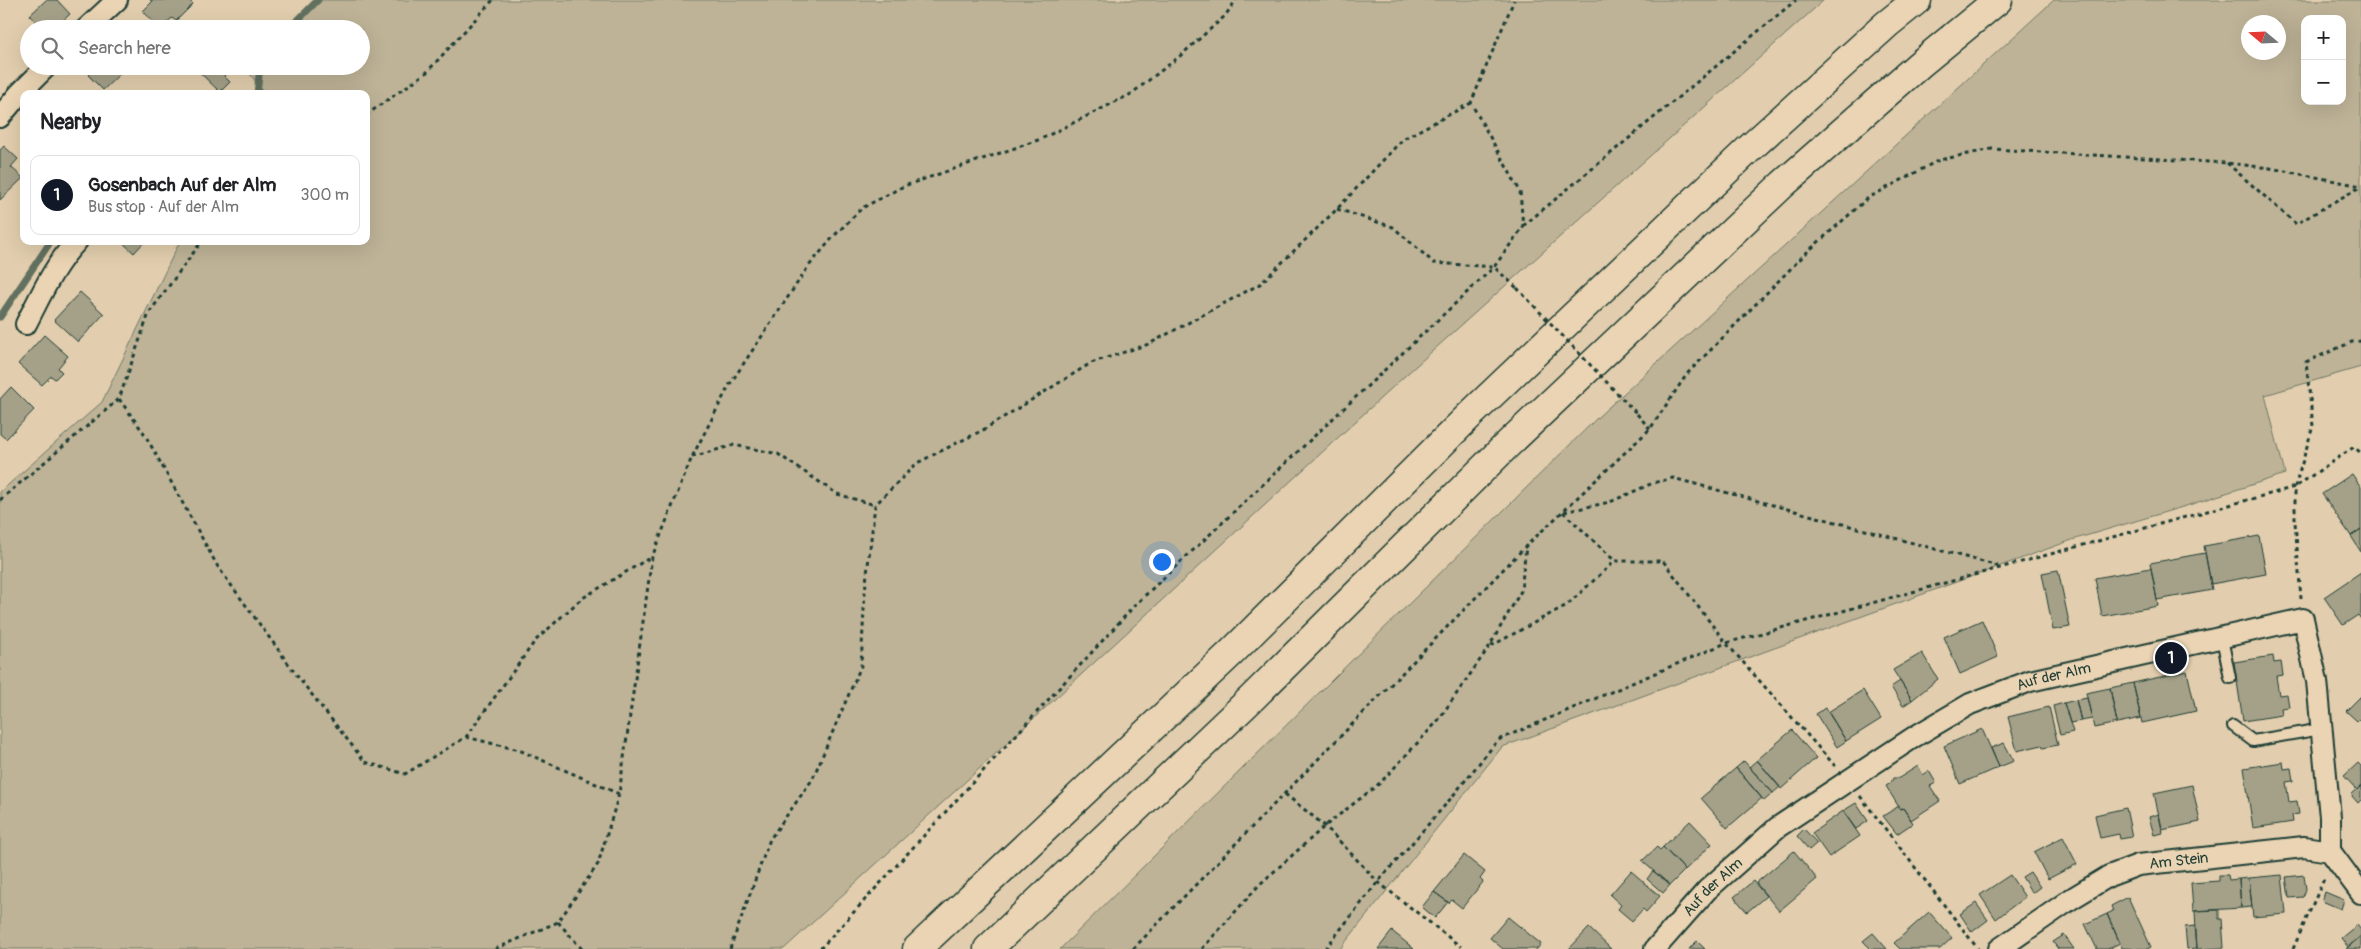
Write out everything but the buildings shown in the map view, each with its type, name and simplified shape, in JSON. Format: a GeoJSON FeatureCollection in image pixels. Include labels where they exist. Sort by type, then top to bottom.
{"type":"FeatureCollection","features":[{"type":"Feature","properties":{"kind":"highway"},"geometry":{"type":"LineString","coordinates":[[917,949],[1231,653],[1472,413],[1735,163],[1887,24],[1917,0]]}},
{"type":"Feature","properties":{"kind":"highway"},"geometry":{"type":"LineString","coordinates":[[988,949],[1251,699],[1506,445],[1769,197],[1920,64],[1998,0]]}},
{"type":"Feature","properties":{"kind":"street"},"geometry":{"type":"LineString","coordinates":[[96,20],[117,0]]}},
{"type":"Feature","properties":{"kind":"street"},"geometry":{"type":"LineString","coordinates":[[26,90],[39,75]]}},
{"type":"Feature","properties":{"kind":"street"},"geometry":{"type":"LineString","coordinates":[[0,116],[20,97]]}},
{"type":"Feature","properties":{"kind":"street"},"geometry":{"type":"LineString","coordinates":[[26,324],[50,277],[73,245]]}},
{"type":"Feature","properties":{"kind":"street"},"geometry":{"type":"LineString","coordinates":[[2303,620],[2317,681],[2330,817],[2330,851],[2361,893]]}},
{"type":"Feature","properties":{"kind":"street","name":"Auf der Alm"},"geometry":{"type":"LineString","coordinates":[[1655,949],[1707,890],[1778,827],[1847,780],[1970,704],[2022,684],[2303,620]]}},
{"type":"Feature","properties":{"kind":"street","name":"Am Stein"},"geometry":{"type":"LineString","coordinates":[[1999,949],[2071,899],[2109,876],[2138,865],[2304,847],[2330,851]]}},
{"type":"Feature","properties":{"kind":"lane"},"geometry":{"type":"LineString","coordinates":[[2222,638],[2230,678]]}},
{"type":"Feature","properties":{"kind":"lane"},"geometry":{"type":"LineString","coordinates":[[2233,726],[2253,741],[2322,729]]}},
{"type":"Feature","properties":{"kind":"path"},"geometry":{"type":"LineString","coordinates":[[370,112],[426,73],[494,0]]}},
{"type":"Feature","properties":{"kind":"path"},"geometry":{"type":"LineString","coordinates":[[495,949],[558,922],[598,864],[619,794],[652,557],[692,457],[730,384],[808,267],[834,236],[862,208],[904,186],[1041,139],[1131,94],[1225,16],[1236,0]]}},
{"type":"Feature","properties":{"kind":"path"},"geometry":{"type":"LineString","coordinates":[[730,949],[770,839],[812,780],[861,666],[866,591],[875,505],[917,463],[983,430],[1091,362],[1149,344],[1260,284],[1337,209],[1403,139],[1471,102],[1514,0]]}},
{"type":"Feature","properties":{"kind":"path"},"geometry":{"type":"LineString","coordinates":[[820,949],[1137,602],[1494,267],[1523,226],[1796,0]]}},
{"type":"Feature","properties":{"kind":"path"},"geometry":{"type":"LineString","coordinates":[[1471,102],[1520,191],[1523,226]]}},
{"type":"Feature","properties":{"kind":"path"},"geometry":{"type":"LineString","coordinates":[[1133,949],[1526,546],[1650,429],[1687,374],[1805,254],[1868,198],[1939,160],[1992,149],[2227,163],[2270,168],[2361,186]]}},
{"type":"Feature","properties":{"kind":"path"},"geometry":{"type":"LineString","coordinates":[[2227,163],[2296,224],[2361,186]]}},
{"type":"Feature","properties":{"kind":"path"},"geometry":{"type":"LineString","coordinates":[[1337,209],[1393,227],[1434,263],[1494,267],[1517,288],[1650,429]]}},
{"type":"Feature","properties":{"kind":"path"},"geometry":{"type":"LineString","coordinates":[[0,500],[119,399],[149,313],[199,245]]}},
{"type":"Feature","properties":{"kind":"path"},"geometry":{"type":"LineString","coordinates":[[2303,620],[2295,522],[2295,487],[2313,426],[2306,362],[2352,342],[2361,341]]}},
{"type":"Feature","properties":{"kind":"path"},"geometry":{"type":"LineString","coordinates":[[119,399],[144,434],[218,567],[298,677],[365,762],[405,774],[466,737],[535,641],[581,599],[652,557]]}},
{"type":"Feature","properties":{"kind":"path"},"geometry":{"type":"LineString","coordinates":[[692,457],[734,445],[778,454],[837,494],[875,505]]}},
{"type":"Feature","properties":{"kind":"path"},"geometry":{"type":"LineString","coordinates":[[1325,949],[1378,882],[1498,740],[1726,643],[2295,487],[2354,447],[2361,453]]}},
{"type":"Feature","properties":{"kind":"path"},"geometry":{"type":"LineString","coordinates":[[1563,512],[1610,502],[1653,483],[1672,478],[2000,567]]}},
{"type":"Feature","properties":{"kind":"path"},"geometry":{"type":"LineString","coordinates":[[1563,512],[1616,561]]}},
{"type":"Feature","properties":{"kind":"path"},"geometry":{"type":"LineString","coordinates":[[1202,949],[1260,884],[1326,826],[1380,783],[1437,722],[1489,647],[1521,591],[1526,546]]}},
{"type":"Feature","properties":{"kind":"path"},"geometry":{"type":"LineString","coordinates":[[1489,647],[1567,605],[1616,561],[1663,561],[1726,643],[1847,780],[1978,949]]}},
{"type":"Feature","properties":{"kind":"path"},"geometry":{"type":"LineString","coordinates":[[466,737],[519,750],[619,794]]}},
{"type":"Feature","properties":{"kind":"path"},"geometry":{"type":"LineString","coordinates":[[1285,794],[1326,826],[1378,882],[1461,946]]}},
{"type":"Feature","properties":{"kind":"path"},"geometry":{"type":"LineString","coordinates":[[2293,949],[2326,873],[2330,851]]}},
{"type":"Feature","properties":{"kind":"path"},"geometry":{"type":"LineString","coordinates":[[558,922],[582,949]]}},
{"type":"Feature","properties":{"kind":"shaded area"},"geometry":{"type":"Polygon","coordinates":[[[315,0],[1824,0],[1408,373],[784,949],[0,949],[0,492],[102,402],[178,245],[370,245],[370,90],[262,90],[251,75],[370,75],[370,20],[294,20],[315,0]]]}},
{"type":"Feature","properties":{"kind":"shaded area"},"geometry":{"type":"Polygon","coordinates":[[[2054,0],[2361,0],[2361,367],[2265,395],[2285,474],[2072,540],[1502,747],[1340,949],[1060,949],[1599,416],[2054,0]]]}},
{"type":"Feature","properties":{"kind":"waterway"},"geometry":{"type":"LineString","coordinates":[[298,20],[318,0]]}},
{"type":"Feature","properties":{"kind":"waterway"},"geometry":{"type":"LineString","coordinates":[[257,90],[259,75]]}},
{"type":"Feature","properties":{"kind":"waterway"},"geometry":{"type":"LineString","coordinates":[[0,317],[48,245]]}},
{"type":"Feature","properties":{"kind":"place","name":"Gosenbach Auf der Alm"},"geometry":{"type":"Point","coordinates":[2171,658]}}]}
